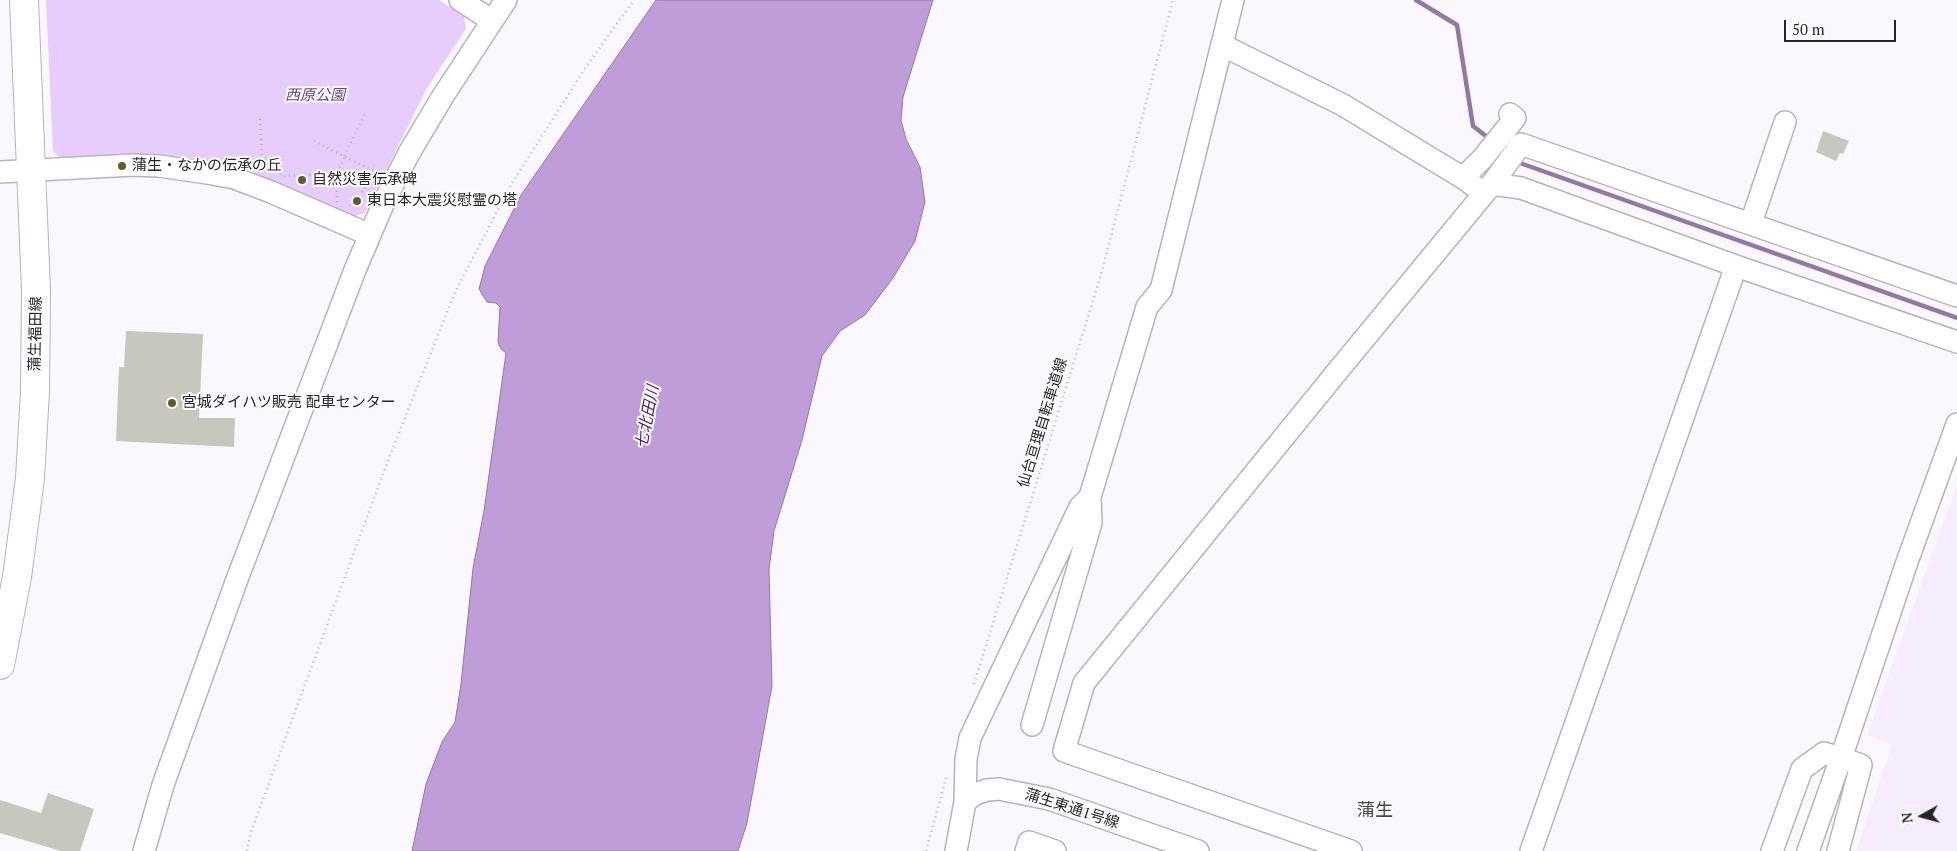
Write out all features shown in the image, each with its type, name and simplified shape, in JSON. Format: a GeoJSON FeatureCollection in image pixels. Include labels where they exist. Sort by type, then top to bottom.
{"type":"FeatureCollection","features":[{"type":"Feature","properties":{"kind":"main road","name":"蒲生福田線"},"geometry":{"type":"LineString","coordinates":[[1,654],[17,576],[30,478],[35,392],[36,290],[24,0]]}},
{"type":"Feature","properties":{"kind":"street"},"geometry":{"type":"LineString","coordinates":[[460,0],[491,20]]}},
{"type":"Feature","properties":{"kind":"street"},"geometry":{"type":"LineString","coordinates":[[144,851],[163,785],[229,600],[355,270],[409,153],[491,20],[506,0]]}},
{"type":"Feature","properties":{"kind":"street"},"geometry":{"type":"LineString","coordinates":[[1032,726],[1091,523],[1090,496],[1147,307],[1161,290],[1233,0]]}},
{"type":"Feature","properties":{"kind":"street"},"geometry":{"type":"LineString","coordinates":[[1222,45],[1344,105],[1481,183],[1521,188],[1736,266],[1957,342]]}},
{"type":"Feature","properties":{"kind":"street"},"geometry":{"type":"LineString","coordinates":[[1481,183],[1482,160],[1508,121]]}},
{"type":"Feature","properties":{"kind":"street"},"geometry":{"type":"LineString","coordinates":[[1751,224],[1785,122]]}},
{"type":"Feature","properties":{"kind":"street"},"geometry":{"type":"LineString","coordinates":[[1351,851],[1064,751],[1084,683],[1481,183],[1521,144],[1957,296]]}},
{"type":"Feature","properties":{"kind":"street"},"geometry":{"type":"LineString","coordinates":[[0,172],[133,165],[160,166],[207,173],[234,178],[271,192],[370,235]]}},
{"type":"Feature","properties":{"kind":"street"},"geometry":{"type":"LineString","coordinates":[[1532,851],[1736,266]]}},
{"type":"Feature","properties":{"kind":"street"},"geometry":{"type":"LineString","coordinates":[[1808,851],[1907,562],[1957,424]]}},
{"type":"Feature","properties":{"kind":"street"},"geometry":{"type":"LineString","coordinates":[[956,851],[966,802],[966,759],[970,738],[1080,507],[1090,496]]}},
{"type":"Feature","properties":{"kind":"street"},"geometry":{"type":"LineString","coordinates":[[1772,851],[1802,769],[1824,753],[1861,765],[1838,851]]}},
{"type":"Feature","properties":{"kind":"street","name":"蒲生東通1号線"},"geometry":{"type":"LineString","coordinates":[[966,802],[974,794],[987,790],[1012,790],[1049,799],[1198,851]]}},
{"type":"Feature","properties":{"kind":"street"},"geometry":{"type":"LineString","coordinates":[[1026,851],[1029,842],[1055,851]]}},
{"type":"Feature","properties":{"kind":"path"},"geometry":{"type":"LineString","coordinates":[[247,851],[251,832],[303,690],[389,458],[454,292],[512,183],[588,64],[634,0]]}},
{"type":"Feature","properties":{"kind":"path","name":"仙台亘理自転車道線"},"geometry":{"type":"LineString","coordinates":[[974,685],[1100,278],[1173,0]]}},
{"type":"Feature","properties":{"kind":"path"},"geometry":{"type":"LineString","coordinates":[[337,205],[336,174],[366,112]]}},
{"type":"Feature","properties":{"kind":"path"},"geometry":{"type":"LineString","coordinates":[[260,119],[262,159]]}},
{"type":"Feature","properties":{"kind":"path"},"geometry":{"type":"LineString","coordinates":[[314,141],[380,174]]}},
{"type":"Feature","properties":{"kind":"path"},"geometry":{"type":"LineString","coordinates":[[237,161],[279,158],[281,176],[374,172]]}},
{"type":"Feature","properties":{"kind":"path"},"geometry":{"type":"LineString","coordinates":[[342,207],[348,210],[353,200],[360,196],[374,172]]}},
{"type":"Feature","properties":{"kind":"path"},"geometry":{"type":"LineString","coordinates":[[926,851],[949,768]]}},
{"type":"Feature","properties":{"kind":"shaded area"},"geometry":{"type":"Polygon","coordinates":[[[1957,485],[1957,851],[1856,851],[1892,745],[1867,735],[1957,485]]]}},
{"type":"Feature","properties":{"kind":"green space","name":"西原公園"},"geometry":{"type":"Polygon","coordinates":[[[46,0],[439,0],[464,16],[466,29],[427,88],[365,213],[352,217],[233,169],[186,157],[137,155],[60,158],[53,151],[46,0]]]}},
{"type":"Feature","properties":{"kind":"water","name":"七北田川"},"geometry":{"type":"Polygon","coordinates":[[[656,0],[933,0],[903,97],[901,120],[906,139],[920,167],[925,202],[915,241],[893,278],[865,315],[840,331],[822,356],[802,440],[774,531],[769,569],[772,686],[747,823],[738,851],[412,851],[426,784],[442,742],[455,722],[461,684],[473,568],[484,511],[506,353],[501,349],[498,342],[500,307],[496,303],[487,302],[479,289],[485,266],[521,195],[656,0]]]}},
{"type":"Feature","properties":{"kind":"building"},"geometry":{"type":"Polygon","coordinates":[[[1823,131],[1849,141],[1843,154],[1840,153],[1836,161],[1816,152],[1823,131]]]}},
{"type":"Feature","properties":{"kind":"building"},"geometry":{"type":"Polygon","coordinates":[[[126,331],[203,334],[199,418],[235,418],[234,447],[116,441],[119,367],[124,367],[126,331]]]}},
{"type":"Feature","properties":{"kind":"building"},"geometry":{"type":"Polygon","coordinates":[[[48,793],[94,809],[80,851],[61,851],[0,833],[0,800],[41,813],[48,793]]]}},
{"type":"Feature","properties":{"kind":"waterway"},"geometry":{"type":"LineString","coordinates":[[1416,0],[1457,25],[1473,126],[1491,140]]}},
{"type":"Feature","properties":{"kind":"waterway"},"geometry":{"type":"LineString","coordinates":[[1517,161],[1957,318]]}},
{"type":"Feature","properties":{"kind":"place","name":"蒲生・なかの伝承の丘"},"geometry":{"type":"Point","coordinates":[122,166]}},
{"type":"Feature","properties":{"kind":"place","name":"自然災害伝承碑"},"geometry":{"type":"Point","coordinates":[302,180]}},
{"type":"Feature","properties":{"kind":"place","name":"東日本大震災慰霊の塔"},"geometry":{"type":"Point","coordinates":[357,201]}},
{"type":"Feature","properties":{"kind":"place","name":"宮城ダイハツ販売 配車センター"},"geometry":{"type":"Point","coordinates":[172,403]}},
{"type":"Feature","properties":{"kind":"district","name":"蒲生"},"geometry":{"type":"Point","coordinates":[1375,811]}}]}
